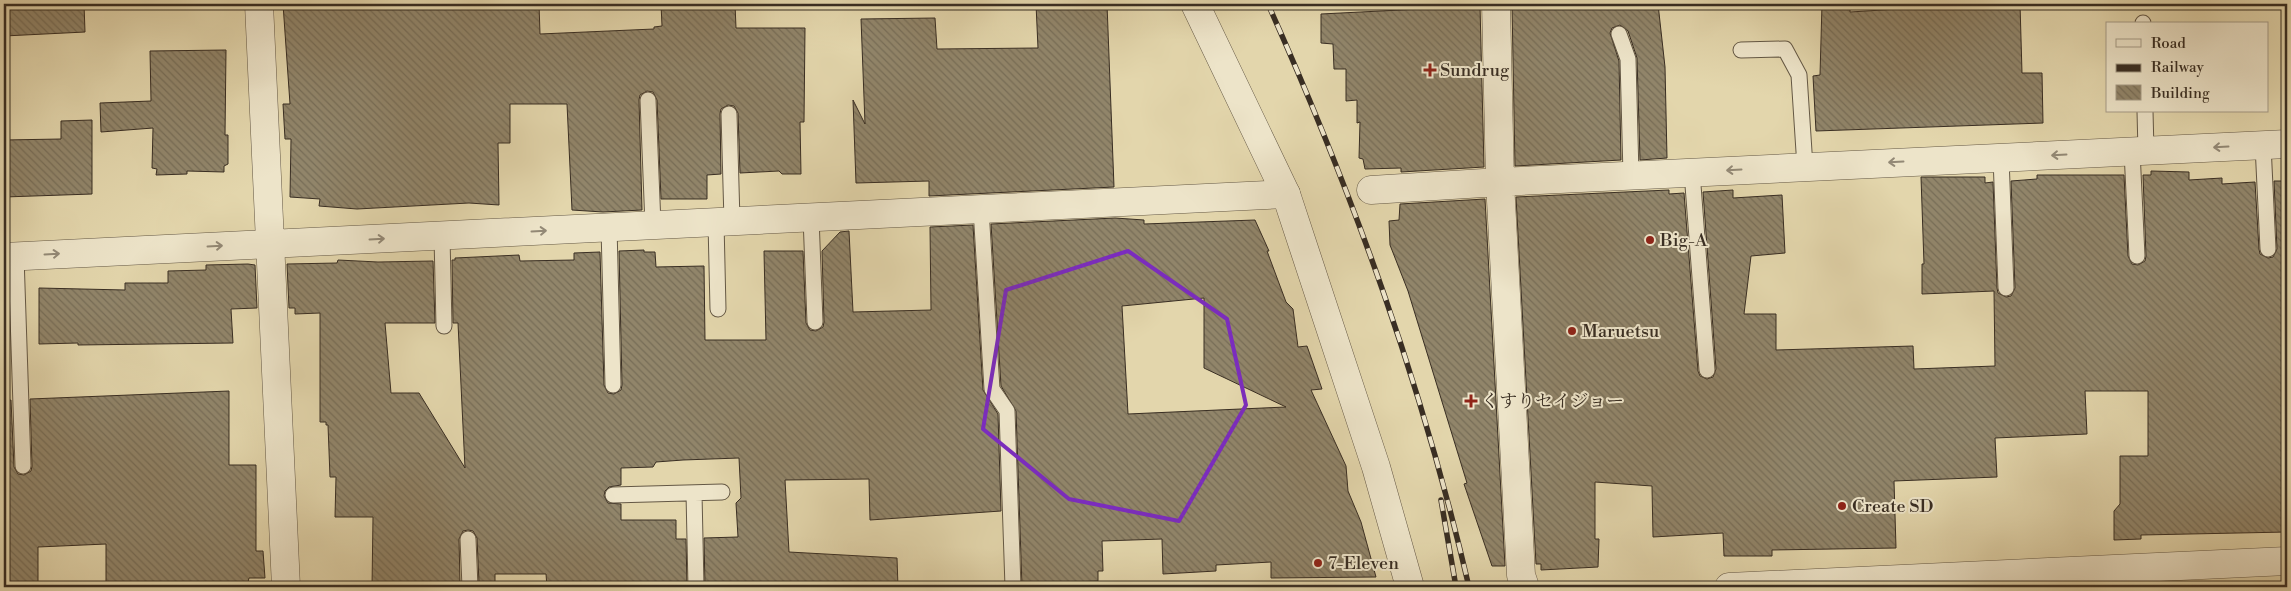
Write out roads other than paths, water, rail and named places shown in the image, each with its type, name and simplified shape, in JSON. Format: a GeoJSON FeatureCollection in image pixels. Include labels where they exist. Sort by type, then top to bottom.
{"type":"FeatureCollection","features":[{"type":"Feature","properties":{"kind":"street"},"geometry":{"type":"LineString","coordinates":[[259,4],[286,587]]}},
{"type":"Feature","properties":{"kind":"street"},"geometry":{"type":"LineString","coordinates":[[1195,4],[1286,194],[1376,467],[1410,587]]}},
{"type":"Feature","properties":{"kind":"street"},"geometry":{"type":"LineString","coordinates":[[1496,4],[1500,182],[1521,575],[1525,587]]}},
{"type":"Feature","properties":{"kind":"street"},"geometry":{"type":"LineString","coordinates":[[1371,190],[1631,175],[2275,144]]}},
{"type":"Feature","properties":{"kind":"street"},"geometry":{"type":"LineString","coordinates":[[10,257],[1286,194]]}},
{"type":"Feature","properties":{"kind":"street"},"geometry":{"type":"LineString","coordinates":[[1730,587],[2287,561]]}},
{"type":"Feature","properties":{"kind":"lane"},"geometry":{"type":"LineString","coordinates":[[1619,34],[1628,59],[1631,175]]}},
{"type":"Feature","properties":{"kind":"lane"},"geometry":{"type":"LineString","coordinates":[[1741,50],[1785,48],[1799,75],[1805,167]]}},
{"type":"Feature","properties":{"kind":"lane"},"geometry":{"type":"LineString","coordinates":[[648,100],[653,225]]}},
{"type":"Feature","properties":{"kind":"lane"},"geometry":{"type":"LineString","coordinates":[[2137,256],[2139,151],[2145,112]]}},
{"type":"Feature","properties":{"kind":"lane"},"geometry":{"type":"LineString","coordinates":[[718,309],[730,114]]}},
{"type":"Feature","properties":{"kind":"lane"},"geometry":{"type":"LineString","coordinates":[[2268,249],[2275,144]]}},
{"type":"Feature","properties":{"kind":"lane"},"geometry":{"type":"LineString","coordinates":[[2001,158],[2006,288]]}},
{"type":"Feature","properties":{"kind":"lane"},"geometry":{"type":"LineString","coordinates":[[1692,172],[1707,370]]}},
{"type":"Feature","properties":{"kind":"lane"},"geometry":{"type":"LineString","coordinates":[[981,209],[992,389],[1008,411],[1013,587]]}},
{"type":"Feature","properties":{"kind":"lane"},"geometry":{"type":"LineString","coordinates":[[811,217],[815,322]]}},
{"type":"Feature","properties":{"kind":"lane"},"geometry":{"type":"LineString","coordinates":[[609,227],[613,385]]}},
{"type":"Feature","properties":{"kind":"lane"},"geometry":{"type":"LineString","coordinates":[[442,236],[444,326]]}},
{"type":"Feature","properties":{"kind":"lane"},"geometry":{"type":"LineString","coordinates":[[10,257],[23,466]]}},
{"type":"Feature","properties":{"kind":"lane"},"geometry":{"type":"LineString","coordinates":[[613,495],[722,492]]}},
{"type":"Feature","properties":{"kind":"lane"},"geometry":{"type":"LineString","coordinates":[[694,493],[696,587]]}},
{"type":"Feature","properties":{"kind":"lane"},"geometry":{"type":"LineString","coordinates":[[468,539],[470,587]]}},
{"type":"Feature","properties":{"kind":"railway"},"geometry":{"type":"LineString","coordinates":[[1268,4],[1329,147],[1383,291],[1430,437],[1469,587]]}},
{"type":"Feature","properties":{"kind":"railway"},"geometry":{"type":"LineString","coordinates":[[1441,500],[1456,587]]}},
{"type":"Feature","properties":{"kind":"place","name":"Sundrug"},"geometry":{"type":"Point","coordinates":[1430,70]}},
{"type":"Feature","properties":{"kind":"place","name":"Big-A"},"geometry":{"type":"Point","coordinates":[1650,240]}},
{"type":"Feature","properties":{"kind":"place","name":"Maruetsu"},"geometry":{"type":"Point","coordinates":[1572,331]}},
{"type":"Feature","properties":{"kind":"place","name":"くすりセイジョー"},"geometry":{"type":"Point","coordinates":[1471,401]}},
{"type":"Feature","properties":{"kind":"place","name":"Create SD"},"geometry":{"type":"Point","coordinates":[1842,506]}},
{"type":"Feature","properties":{"kind":"place","name":"7-Eleven"},"geometry":{"type":"Point","coordinates":[1318,563]}}]}
